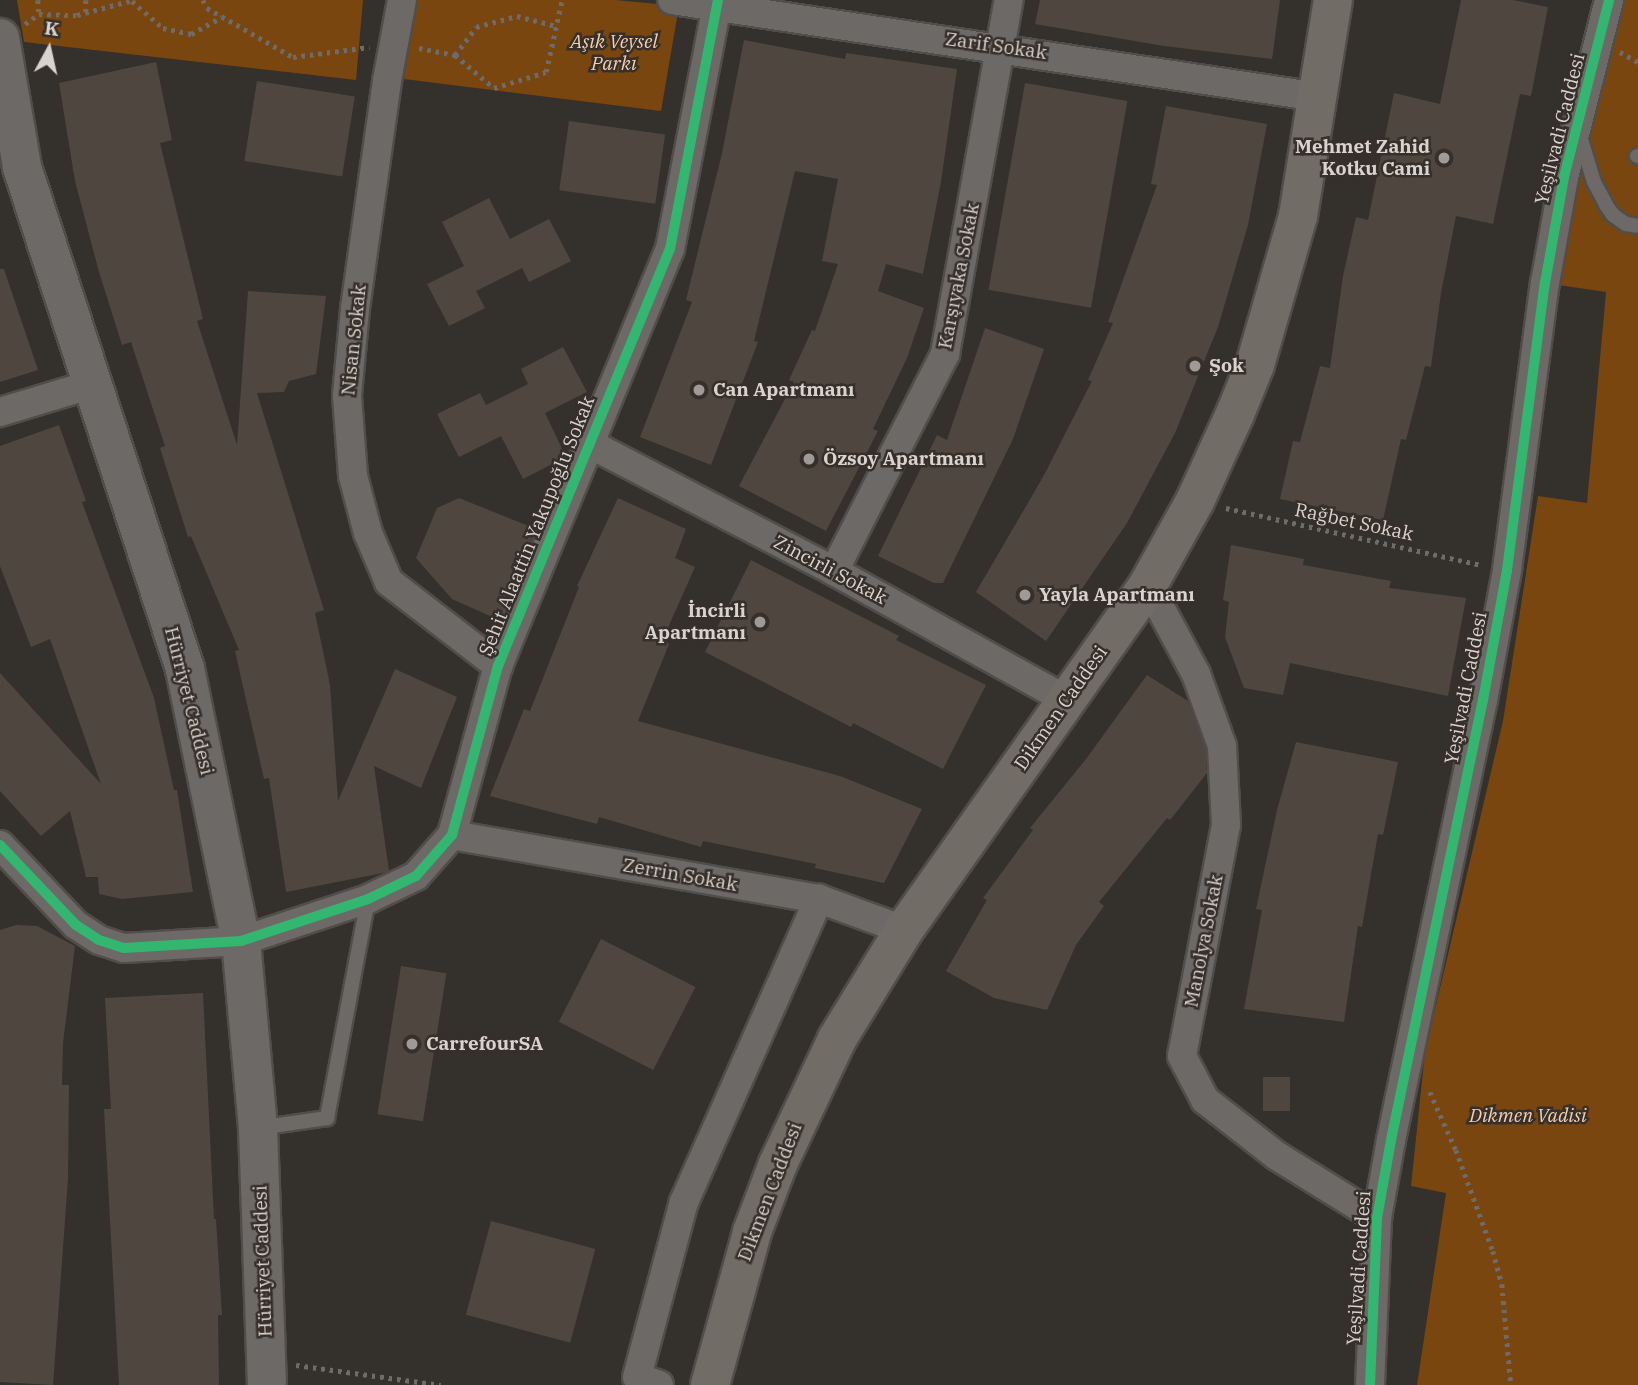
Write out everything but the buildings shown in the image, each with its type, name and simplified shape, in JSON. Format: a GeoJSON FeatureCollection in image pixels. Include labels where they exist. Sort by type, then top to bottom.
{"type":"FeatureCollection","features":[{"type":"Feature","properties":{"kind":"main road","name":"Dikmen Caddesi"},"geometry":{"type":"LineString","coordinates":[[710,1385],[752,1232],[783,1152],[837,1039],[904,930],[1148,584],[1195,502],[1255,365],[1270,319],[1298,216],[1333,0]]}},
{"type":"Feature","properties":{"kind":"street","name":"Nisan Sokak"},"geometry":{"type":"LineString","coordinates":[[402,0],[387,81],[355,309],[347,396],[353,476],[368,533],[389,582],[498,666]]}},
{"type":"Feature","properties":{"kind":"street","name":"Zarif Sokak"},"geometry":{"type":"LineString","coordinates":[[672,0],[718,3],[1319,97]]}},
{"type":"Feature","properties":{"kind":"street","name":"Karşıyaka Sokak"},"geometry":{"type":"LineString","coordinates":[[834,571],[945,354],[1009,0]]}},
{"type":"Feature","properties":{"kind":"street","name":"Yeşilvadi Caddesi"},"geometry":{"type":"LineString","coordinates":[[1370,1385],[1377,1218],[1408,1045],[1483,700],[1507,570],[1545,283],[1576,126],[1609,0]]}},
{"type":"Feature","properties":{"kind":"street","name":"Şehit Alaattin Yakupoğlu Sokak"},"geometry":{"type":"LineString","coordinates":[[0,845],[76,925],[99,940],[124,948],[241,941],[368,899],[416,876],[452,835],[498,666],[670,249],[718,3]]}},
{"type":"Feature","properties":{"kind":"street","name":"Hürriyet Caddesi"},"geometry":{"type":"LineString","coordinates":[[6,32],[22,167],[185,670],[241,941],[258,1128],[267,1373]]}},
{"type":"Feature","properties":{"kind":"street"},"geometry":{"type":"LineString","coordinates":[[0,412],[93,384]]}},
{"type":"Feature","properties":{"kind":"street","name":"Zincirli Sokak"},"geometry":{"type":"LineString","coordinates":[[590,444],[834,571],[1068,700]]}},
{"type":"Feature","properties":{"kind":"street","name":"Manolya Sokak"},"geometry":{"type":"LineString","coordinates":[[1148,584],[1196,674],[1222,746],[1226,825],[1182,1056],[1205,1100],[1277,1156],[1377,1218]]}},
{"type":"Feature","properties":{"kind":"street","name":"Zerrin Sokak"},"geometry":{"type":"LineString","coordinates":[[452,835],[820,899],[904,930]]}},
{"type":"Feature","properties":{"kind":"street"},"geometry":{"type":"LineString","coordinates":[[659,1385],[637,1377],[684,1202],[820,899]]}},
{"type":"Feature","properties":{"kind":"lane"},"geometry":{"type":"LineString","coordinates":[[1576,126],[1594,182],[1606,205],[1613,215],[1626,224],[1638,226]]}},
{"type":"Feature","properties":{"kind":"lane"},"geometry":{"type":"LineString","coordinates":[[258,1128],[327,1118],[368,899]]}},
{"type":"Feature","properties":{"kind":"path"},"geometry":{"type":"LineString","coordinates":[[38,0],[40,14]]}},
{"type":"Feature","properties":{"kind":"path"},"geometry":{"type":"LineString","coordinates":[[86,0],[86,13]]}},
{"type":"Feature","properties":{"kind":"path"},"geometry":{"type":"LineString","coordinates":[[6,32],[24,25],[40,14],[86,13],[132,1],[163,28],[191,34],[222,17]]}},
{"type":"Feature","properties":{"kind":"path"},"geometry":{"type":"LineString","coordinates":[[455,55],[476,27],[517,16],[556,26]]}},
{"type":"Feature","properties":{"kind":"path"},"geometry":{"type":"LineString","coordinates":[[1408,1045],[1456,1150],[1493,1251],[1502,1284],[1511,1385]]}},
{"type":"Feature","properties":{"kind":"path"},"geometry":{"type":"LineString","coordinates":[[267,1373],[440,1385]]}},
{"type":"Feature","properties":{"kind":"green space"},"geometry":{"type":"Polygon","coordinates":[[[17,0],[363,0],[356,80],[24,42],[17,0]]]}},
{"type":"Feature","properties":{"kind":"green space","name":"Aşık Veysel Parkı"},"geometry":{"type":"Polygon","coordinates":[[[416,0],[616,0],[679,6],[661,111],[404,79],[416,0]]]}},
{"type":"Feature","properties":{"kind":"green space","name":"Dikmen Vadisi"},"geometry":{"type":"Polygon","coordinates":[[[1609,0],[1638,0],[1638,1385],[1417,1385],[1446,1193],[1411,1186],[1425,1052],[1503,721],[1538,496],[1587,503],[1606,292],[1545,283],[1609,0]]]}},
{"type":"Feature","properties":{"kind":"cycle path"},"geometry":{"type":"LineString","coordinates":[[0,845],[76,925],[99,940],[124,948],[241,941],[368,899],[416,876],[452,835],[498,666],[670,249],[718,0]]}},
{"type":"Feature","properties":{"kind":"cycle path"},"geometry":{"type":"LineString","coordinates":[[1370,1385],[1377,1218],[1507,570],[1545,283],[1564,177],[1609,0]]}},
{"type":"Feature","properties":{"kind":"place","name":"Mehmet Zahid Kotku Cami"},"geometry":{"type":"Point","coordinates":[1444,158]}},
{"type":"Feature","properties":{"kind":"place","name":"Şok"},"geometry":{"type":"Point","coordinates":[1195,366]}},
{"type":"Feature","properties":{"kind":"place","name":"Can Apartmanı"},"geometry":{"type":"Point","coordinates":[699,390]}},
{"type":"Feature","properties":{"kind":"place","name":"Özsoy Apartmanı"},"geometry":{"type":"Point","coordinates":[809,459]}},
{"type":"Feature","properties":{"kind":"place","name":"Yayla Apartmanı"},"geometry":{"type":"Point","coordinates":[1025,595]}},
{"type":"Feature","properties":{"kind":"place","name":"İncirli Apartmanı"},"geometry":{"type":"Point","coordinates":[760,622]}},
{"type":"Feature","properties":{"kind":"place","name":"CarrefourSA"},"geometry":{"type":"Point","coordinates":[412,1044]}}]}
